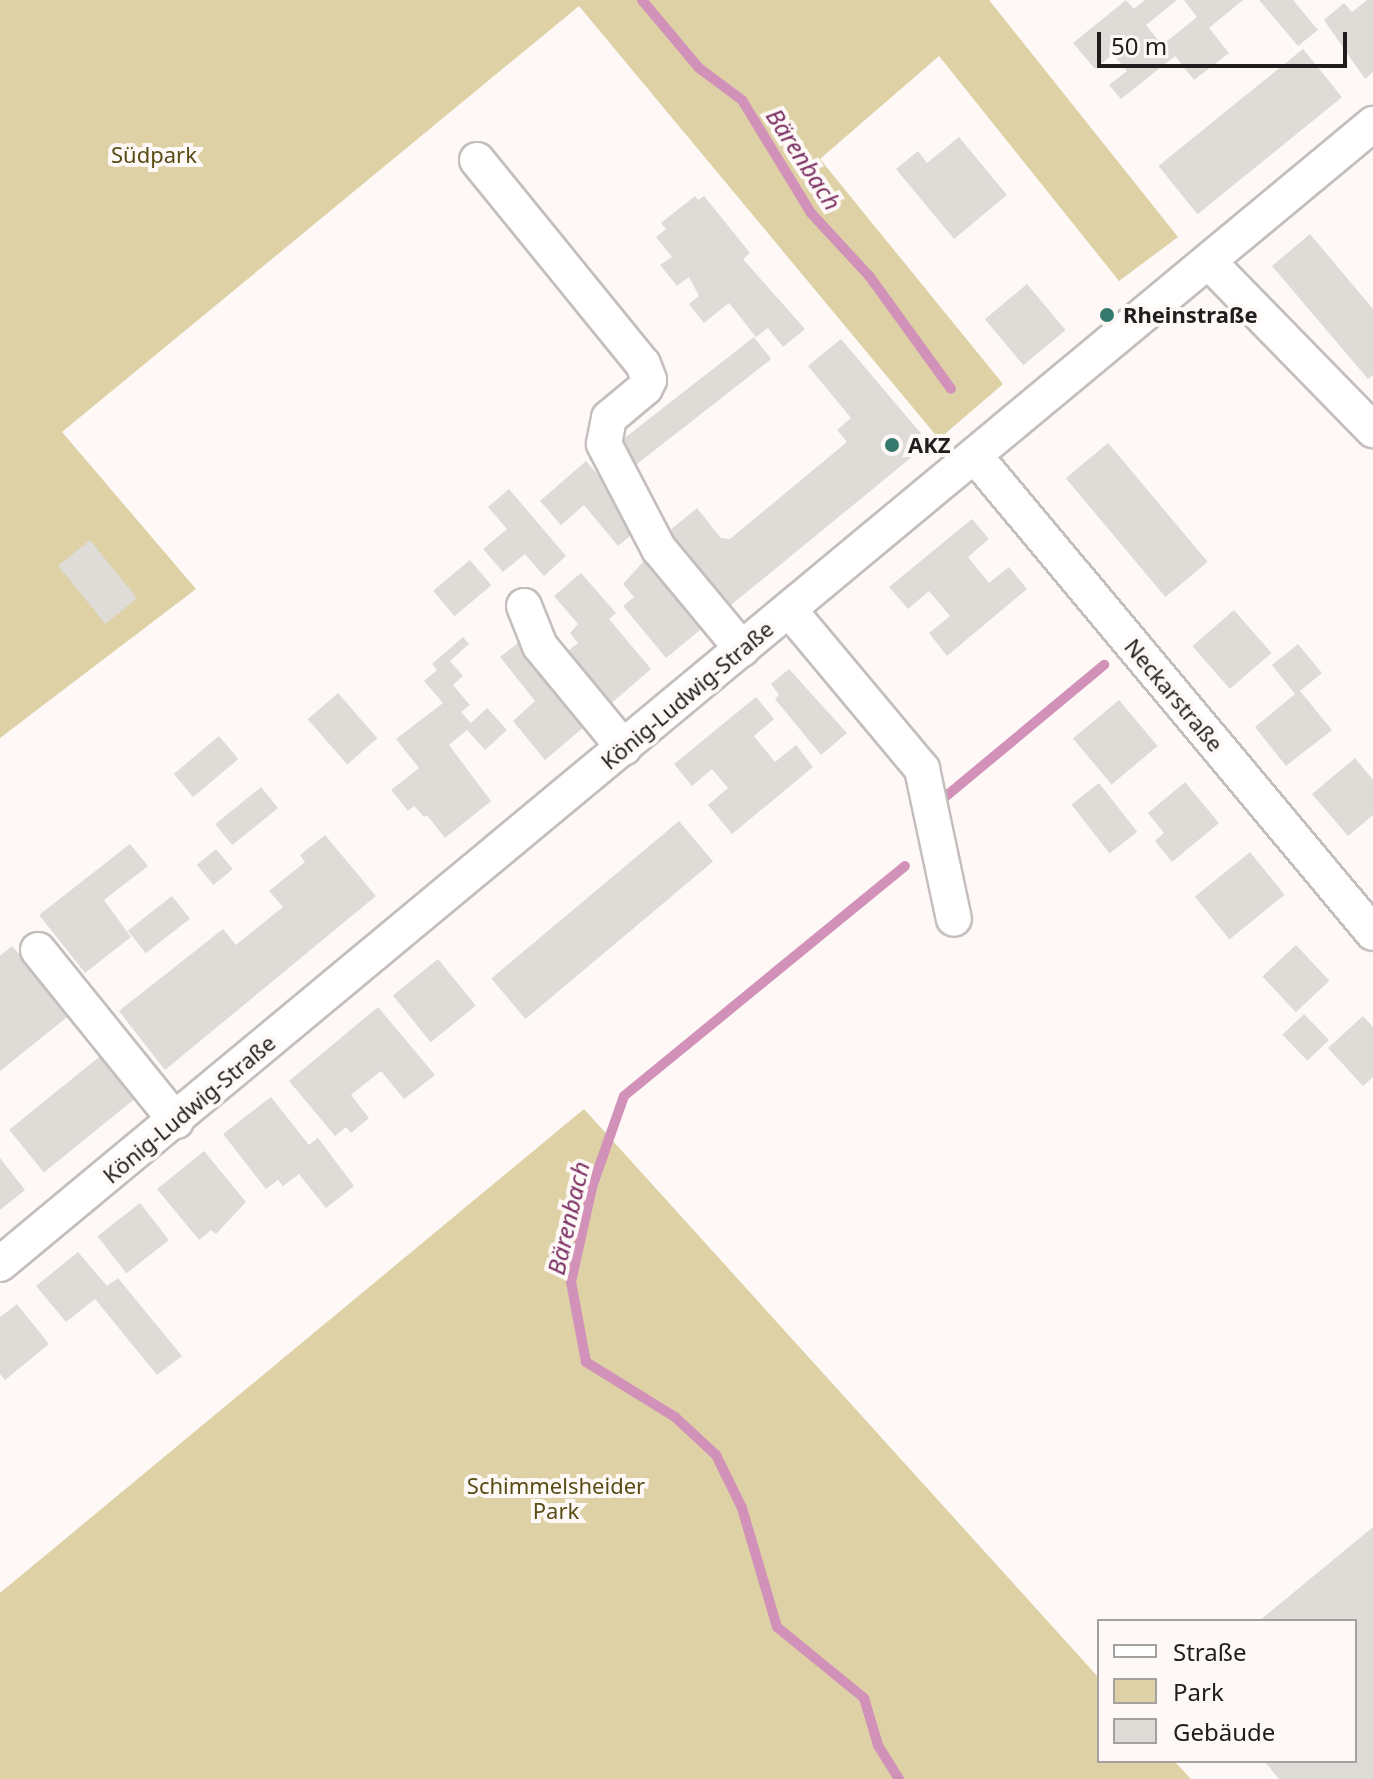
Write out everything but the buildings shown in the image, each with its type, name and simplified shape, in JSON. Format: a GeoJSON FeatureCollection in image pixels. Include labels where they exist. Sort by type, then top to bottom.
{"type":"FeatureCollection","features":[{"type":"Feature","properties":{"kind":"street","name":"König-Ludwig-Straße"},"geometry":{"type":"LineString","coordinates":[[0,1264],[176,1121],[1373,124]]}},
{"type":"Feature","properties":{"kind":"street"},"geometry":{"type":"LineString","coordinates":[[477,160],[643,364],[645,388],[609,418],[604,444],[659,549],[742,649]]}},
{"type":"Feature","properties":{"kind":"street"},"geometry":{"type":"LineString","coordinates":[[1209,262],[1373,430]]}},
{"type":"Feature","properties":{"kind":"street","name":"Neckarstraße"},"geometry":{"type":"LineString","coordinates":[[975,456],[1373,933]]}},
{"type":"Feature","properties":{"kind":"street"},"geometry":{"type":"LineString","coordinates":[[524,606],[540,646],[624,748]]}},
{"type":"Feature","properties":{"kind":"street"},"geometry":{"type":"LineString","coordinates":[[790,611],[922,769],[954,919]]}},
{"type":"Feature","properties":{"kind":"street"},"geometry":{"type":"LineString","coordinates":[[38,950],[176,1121]]}},
{"type":"Feature","properties":{"kind":"green space","name":"Südpark"},"geometry":{"type":"Polygon","coordinates":[[[0,0],[989,0],[1178,237],[1119,281],[939,56],[820,159],[1003,384],[939,439],[579,6],[62,432],[196,589],[0,738],[0,0]]]}},
{"type":"Feature","properties":{"kind":"green space","name":"Schimmelsheider Park"},"geometry":{"type":"Polygon","coordinates":[[[584,1109],[1097,1676],[1097,1763],[1176,1763],[1191,1779],[0,1779],[0,1593],[584,1109]]]}},
{"type":"Feature","properties":{"kind":"waterway","name":"Bärenbach"},"geometry":{"type":"LineString","coordinates":[[642,0],[699,68],[742,100],[811,213],[870,277],[951,389]]}},
{"type":"Feature","properties":{"kind":"waterway","name":"Bärenbach"},"geometry":{"type":"LineString","coordinates":[[945,797],[1104,665]]}},
{"type":"Feature","properties":{"kind":"waterway","name":"Bärenbach"},"geometry":{"type":"LineString","coordinates":[[899,1779],[878,1745],[864,1698],[777,1627],[742,1508],[716,1455],[675,1417],[586,1362],[571,1282],[592,1187],[624,1096],[905,866]]}},
{"type":"Feature","properties":{"kind":"place","name":"Rheinstraße"},"geometry":{"type":"Point","coordinates":[1107,315]}},
{"type":"Feature","properties":{"kind":"place","name":"AKZ"},"geometry":{"type":"Point","coordinates":[892,445]}}]}
